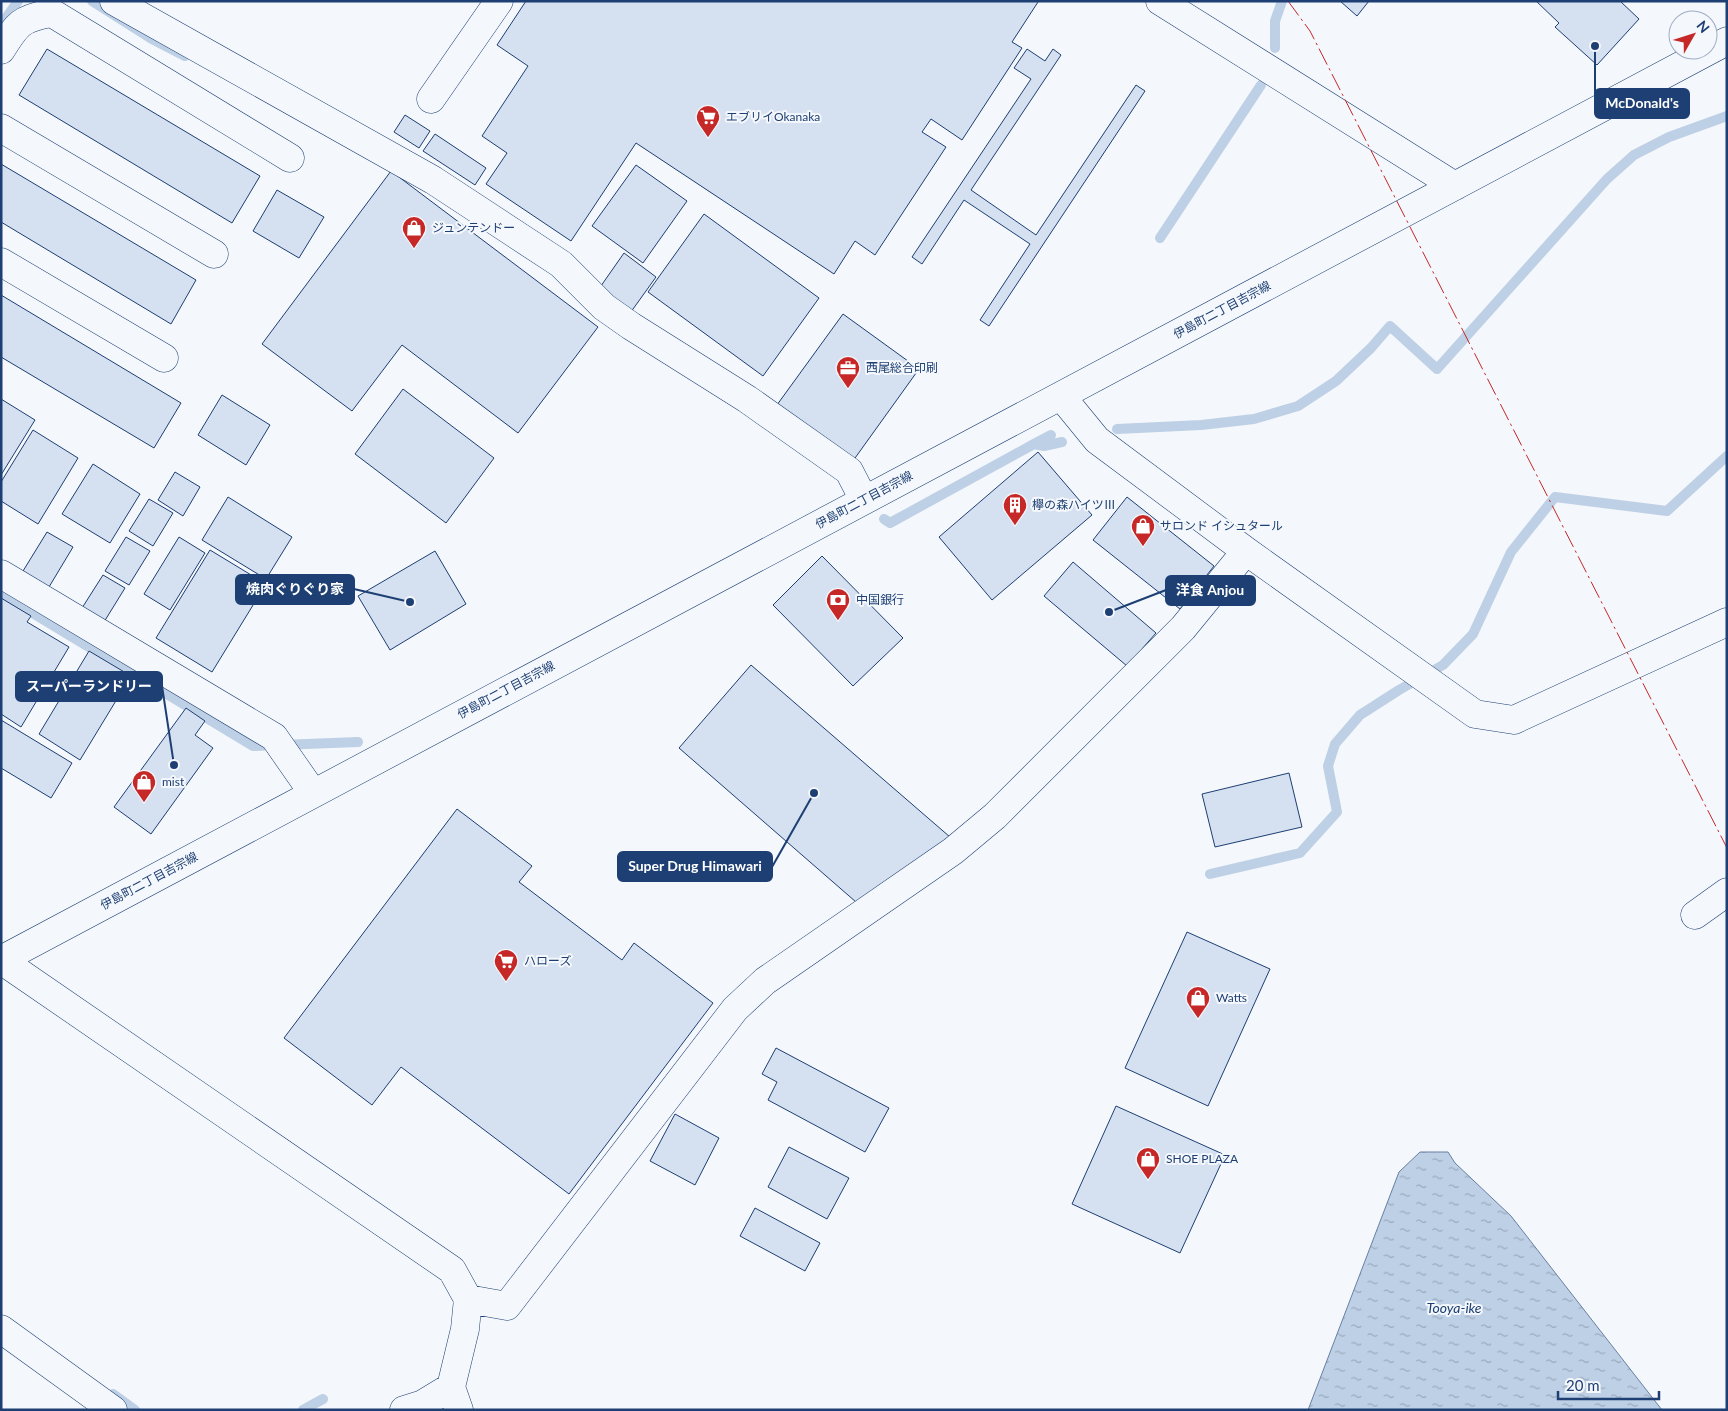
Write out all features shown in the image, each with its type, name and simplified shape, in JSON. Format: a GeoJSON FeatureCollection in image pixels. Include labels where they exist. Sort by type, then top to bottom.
{"type":"FeatureCollection","features":[{"type":"Feature","properties":{"kind":"street"},"geometry":{"type":"LineString","coordinates":[[114,1],[433,180],[561,264],[611,312],[639,332],[747,399],[848,471],[864,500]]}},
{"type":"Feature","properties":{"kind":"street"},"geometry":{"type":"LineString","coordinates":[[431,99],[499,1]]}},
{"type":"Feature","properties":{"kind":"street"},"geometry":{"type":"LineString","coordinates":[[1160,1],[1456,186]]}},
{"type":"Feature","properties":{"kind":"street"},"geometry":{"type":"LineString","coordinates":[[1,50],[14,29],[32,16],[56,7],[290,158]]}},
{"type":"Feature","properties":{"kind":"street","name":"伊島町二丁目吉宗線"},"geometry":{"type":"LineString","coordinates":[[1,960],[1727,41]]}},
{"type":"Feature","properties":{"kind":"street"},"geometry":{"type":"LineString","coordinates":[[1,128],[214,254]]}},
{"type":"Feature","properties":{"kind":"street"},"geometry":{"type":"LineString","coordinates":[[1,262],[164,358]]}},
{"type":"Feature","properties":{"kind":"street"},"geometry":{"type":"LineString","coordinates":[[1060,396],[1097,440],[1246,551],[1475,714],[1514,720],[1727,622]]}},
{"type":"Feature","properties":{"kind":"street"},"geometry":{"type":"LineString","coordinates":[[468,1299],[507,1306],[735,1009],[764,981],[953,851],[995,816],[1182,628],[1246,551]]}},
{"type":"Feature","properties":{"kind":"street"},"geometry":{"type":"LineString","coordinates":[[1,574],[280,745],[313,793]]}},
{"type":"Feature","properties":{"kind":"street"},"geometry":{"type":"LineString","coordinates":[[1695,915],[1727,892]]}},
{"type":"Feature","properties":{"kind":"street"},"geometry":{"type":"LineString","coordinates":[[1,960],[452,1270],[468,1299],[455,1399],[423,1404],[404,1410]]}},
{"type":"Feature","properties":{"kind":"street"},"geometry":{"type":"LineString","coordinates":[[1,1329],[113,1410]]}},
{"type":"Feature","properties":{"kind":"water","name":"Tooya-ike"},"geometry":{"type":"Polygon","coordinates":[[[1420,1152],[1448,1152],[1455,1163],[1511,1216],[1662,1410],[1308,1410],[1399,1172],[1420,1152]]]}},
{"type":"Feature","properties":{"kind":"building","name":"エブリイOkanaka"},"geometry":{"type":"Polygon","coordinates":[[[526,1],[1038,2],[1012,42],[1022,48],[962,140],[931,119],[922,132],[946,147],[875,255],[855,241],[834,274],[636,143],[571,241],[486,184],[507,153],[482,136],[528,66],[497,45],[526,1]]]}},
{"type":"Feature","properties":{"kind":"building"},"geometry":{"type":"Polygon","coordinates":[[[1340,1],[1369,1],[1357,16],[1340,1]]]}},
{"type":"Feature","properties":{"kind":"building"},"geometry":{"type":"Polygon","coordinates":[[[1536,1],[1620,1],[1639,19],[1597,65],[1555,27],[1559,23],[1536,1]]]}},
{"type":"Feature","properties":{"kind":"building"},"geometry":{"type":"Polygon","coordinates":[[[47,49],[260,176],[232,223],[19,95],[47,49]]]}},
{"type":"Feature","properties":{"kind":"building"},"geometry":{"type":"Polygon","coordinates":[[[1027,49],[1045,61],[1053,49],[1061,55],[971,190],[1036,235],[1136,85],[1145,91],[989,326],[980,320],[1030,244],[964,200],[922,264],[912,257],[1031,79],[1014,68],[1027,49]]]}},
{"type":"Feature","properties":{"kind":"building"},"geometry":{"type":"Polygon","coordinates":[[[405,115],[430,131],[419,148],[394,132],[405,115]]]}},
{"type":"Feature","properties":{"kind":"building"},"geometry":{"type":"Polygon","coordinates":[[[435,134],[486,168],[475,185],[423,151],[435,134]]]}},
{"type":"Feature","properties":{"kind":"building"},"geometry":{"type":"Polygon","coordinates":[[[1,164],[196,280],[171,324],[1,222],[1,164]]]}},
{"type":"Feature","properties":{"kind":"building"},"geometry":{"type":"Polygon","coordinates":[[[636,165],[687,201],[643,263],[592,226],[636,165]]]}},
{"type":"Feature","properties":{"kind":"building","name":"ジュンテンドー"},"geometry":{"type":"Polygon","coordinates":[[[391,171],[598,327],[518,433],[402,345],[352,411],[262,344],[391,171]]]}},
{"type":"Feature","properties":{"kind":"building"},"geometry":{"type":"Polygon","coordinates":[[[277,190],[324,217],[299,258],[253,231],[277,190]]]}},
{"type":"Feature","properties":{"kind":"building"},"geometry":{"type":"Polygon","coordinates":[[[704,214],[819,298],[763,376],[648,292],[704,214]]]}},
{"type":"Feature","properties":{"kind":"building"},"geometry":{"type":"Polygon","coordinates":[[[624,253],[656,277],[628,316],[596,293],[624,253]]]}},
{"type":"Feature","properties":{"kind":"building"},"geometry":{"type":"Polygon","coordinates":[[[1,295],[181,403],[154,448],[1,357],[1,295]]]}},
{"type":"Feature","properties":{"kind":"building"},"geometry":{"type":"Polygon","coordinates":[[[843,314],[919,369],[850,465],[774,409],[843,314]]]}},
{"type":"Feature","properties":{"kind":"building"},"geometry":{"type":"Polygon","coordinates":[[[403,389],[494,458],[446,523],[355,454],[403,389]]]}},
{"type":"Feature","properties":{"kind":"building"},"geometry":{"type":"Polygon","coordinates":[[[222,395],[270,425],[246,465],[198,435],[222,395]]]}},
{"type":"Feature","properties":{"kind":"building"},"geometry":{"type":"Polygon","coordinates":[[[1,399],[35,420],[1,475],[1,399]]]}},
{"type":"Feature","properties":{"kind":"building"},"geometry":{"type":"Polygon","coordinates":[[[33,430],[78,458],[38,524],[1,501],[1,482],[33,430]]]}},
{"type":"Feature","properties":{"kind":"building","name":"欅の森ハイツⅢ"},"geometry":{"type":"Polygon","coordinates":[[[1038,452],[1092,515],[992,600],[939,537],[1038,452]]]}},
{"type":"Feature","properties":{"kind":"building"},"geometry":{"type":"Polygon","coordinates":[[[93,464],[140,494],[110,543],[62,514],[93,464]]]}},
{"type":"Feature","properties":{"kind":"building"},"geometry":{"type":"Polygon","coordinates":[[[175,472],[200,487],[183,516],[158,500],[175,472]]]}},
{"type":"Feature","properties":{"kind":"building"},"geometry":{"type":"Polygon","coordinates":[[[228,497],[292,537],[266,579],[202,540],[228,497]]]}},
{"type":"Feature","properties":{"kind":"building"},"geometry":{"type":"Polygon","coordinates":[[[1127,497],[1214,566],[1180,609],[1093,540],[1127,497]]]}},
{"type":"Feature","properties":{"kind":"building"},"geometry":{"type":"Polygon","coordinates":[[[149,499],[173,513],[153,546],[129,531],[149,499]]]}},
{"type":"Feature","properties":{"kind":"building"},"geometry":{"type":"Polygon","coordinates":[[[47,532],[73,547],[49,587],[23,571],[47,532]]]}},
{"type":"Feature","properties":{"kind":"building"},"geometry":{"type":"Polygon","coordinates":[[[126,537],[150,551],[129,585],[105,571],[126,537]]]}},
{"type":"Feature","properties":{"kind":"building"},"geometry":{"type":"Polygon","coordinates":[[[179,537],[205,553],[170,610],[144,594],[179,537]]]}},
{"type":"Feature","properties":{"kind":"building"},"geometry":{"type":"Polygon","coordinates":[[[210,550],[266,584],[212,672],[156,638],[210,550]]]}},
{"type":"Feature","properties":{"kind":"building"},"geometry":{"type":"Polygon","coordinates":[[[435,551],[466,604],[390,650],[358,596],[435,551]]]}},
{"type":"Feature","properties":{"kind":"building","name":"中国銀行"},"geometry":{"type":"Polygon","coordinates":[[[822,556],[903,638],[853,686],[773,605],[822,556]]]}},
{"type":"Feature","properties":{"kind":"building"},"geometry":{"type":"Polygon","coordinates":[[[1073,562],[1156,633],[1127,666],[1044,596],[1073,562]]]}},
{"type":"Feature","properties":{"kind":"building"},"geometry":{"type":"Polygon","coordinates":[[[103,575],[125,588],[104,622],[82,608],[103,575]]]}},
{"type":"Feature","properties":{"kind":"building"},"geometry":{"type":"Polygon","coordinates":[[[1,598],[31,616],[27,622],[69,647],[21,727],[1,714],[1,598]]]}},
{"type":"Feature","properties":{"kind":"building"},"geometry":{"type":"Polygon","coordinates":[[[89,651],[131,676],[80,760],[39,734],[89,651]]]}},
{"type":"Feature","properties":{"kind":"building"},"geometry":{"type":"Polygon","coordinates":[[[751,665],[950,837],[856,902],[679,748],[751,665]]]}},
{"type":"Feature","properties":{"kind":"building"},"geometry":{"type":"Polygon","coordinates":[[[186,708],[205,721],[195,735],[213,748],[151,834],[114,807],[186,708]]]}},
{"type":"Feature","properties":{"kind":"building"},"geometry":{"type":"Polygon","coordinates":[[[1,720],[72,763],[51,798],[1,768],[1,720]]]}},
{"type":"Feature","properties":{"kind":"building"},"geometry":{"type":"Polygon","coordinates":[[[1289,773],[1302,827],[1215,847],[1202,794],[1289,773]]]}},
{"type":"Feature","properties":{"kind":"building","name":"ハローズ"},"geometry":{"type":"Polygon","coordinates":[[[457,809],[532,866],[519,882],[622,960],[634,943],[713,1003],[569,1194],[401,1067],[372,1105],[284,1038],[457,809]]]}},
{"type":"Feature","properties":{"kind":"building","name":"Watts"},"geometry":{"type":"Polygon","coordinates":[[[1187,932],[1270,969],[1208,1106],[1125,1068],[1187,932]]]}},
{"type":"Feature","properties":{"kind":"building"},"geometry":{"type":"Polygon","coordinates":[[[776,1048],[889,1108],[865,1152],[768,1100],[777,1082],[762,1074],[776,1048]]]}},
{"type":"Feature","properties":{"kind":"building","name":"SHOE PLAZA"},"geometry":{"type":"Polygon","coordinates":[[[1116,1106],[1225,1155],[1180,1253],[1072,1204],[1116,1106]]]}},
{"type":"Feature","properties":{"kind":"building"},"geometry":{"type":"Polygon","coordinates":[[[675,1114],[719,1138],[695,1185],[650,1161],[675,1114]]]}},
{"type":"Feature","properties":{"kind":"building"},"geometry":{"type":"Polygon","coordinates":[[[789,1147],[849,1178],[827,1219],[768,1187],[789,1147]]]}},
{"type":"Feature","properties":{"kind":"building"},"geometry":{"type":"Polygon","coordinates":[[[755,1208],[820,1243],[805,1271],[740,1236],[755,1208]]]}},
{"type":"Feature","properties":{"kind":"waterway"},"geometry":{"type":"LineString","coordinates":[[1,25],[18,1]]}},
{"type":"Feature","properties":{"kind":"waterway"},"geometry":{"type":"LineString","coordinates":[[92,1],[152,39],[185,56]]}},
{"type":"Feature","properties":{"kind":"waterway"},"geometry":{"type":"LineString","coordinates":[[1275,48],[1275,21],[1282,1]]}},
{"type":"Feature","properties":{"kind":"waterway"},"geometry":{"type":"LineString","coordinates":[[1160,238],[1261,85]]}},
{"type":"Feature","properties":{"kind":"waterway"},"geometry":{"type":"LineString","coordinates":[[1117,429],[1201,425],[1254,419],[1298,406],[1336,381],[1371,348],[1390,326],[1437,369],[1607,179],[1634,155],[1669,137],[1727,116]]}},
{"type":"Feature","properties":{"kind":"waterway"},"geometry":{"type":"LineString","coordinates":[[1034,444],[1051,435]]}},
{"type":"Feature","properties":{"kind":"waterway"},"geometry":{"type":"LineString","coordinates":[[884,519],[890,523],[1034,444],[1044,446],[1062,442]]}},
{"type":"Feature","properties":{"kind":"waterway"},"geometry":{"type":"LineString","coordinates":[[1210,874],[1300,853],[1337,812],[1328,766],[1335,744],[1360,715],[1443,665],[1473,634],[1511,552],[1555,497],[1667,511],[1727,456]]}},
{"type":"Feature","properties":{"kind":"waterway"},"geometry":{"type":"LineString","coordinates":[[1,594],[253,746],[358,742]]}},
{"type":"Feature","properties":{"kind":"waterway"},"geometry":{"type":"LineString","coordinates":[[113,1394],[135,1410]]}},
{"type":"Feature","properties":{"kind":"waterway"},"geometry":{"type":"LineString","coordinates":[[303,1410],[323,1399]]}},
{"type":"Feature","properties":{"kind":"power"},"geometry":{"type":"LineString","coordinates":[[1288,1],[1310,31],[1727,848]]}},
{"type":"Feature","properties":{"kind":"place","name":"McDonald's"},"geometry":{"type":"Point","coordinates":[1595,46]}},
{"type":"Feature","properties":{"kind":"place","name":"エブリイOkanaka"},"geometry":{"type":"Point","coordinates":[708,138]}},
{"type":"Feature","properties":{"kind":"place","name":"ジュンテンドー"},"geometry":{"type":"Point","coordinates":[414,249]}},
{"type":"Feature","properties":{"kind":"place","name":"西尾総合印刷"},"geometry":{"type":"Point","coordinates":[848,389]}},
{"type":"Feature","properties":{"kind":"place","name":"欅の森ハイツⅢ"},"geometry":{"type":"Point","coordinates":[1015,526]}},
{"type":"Feature","properties":{"kind":"place","name":"サロンド イシュタール"},"geometry":{"type":"Point","coordinates":[1143,547]}},
{"type":"Feature","properties":{"kind":"place","name":"焼肉ぐりぐり家"},"geometry":{"type":"Point","coordinates":[410,602]}},
{"type":"Feature","properties":{"kind":"place","name":"洋食 Anjou"},"geometry":{"type":"Point","coordinates":[1109,612]}},
{"type":"Feature","properties":{"kind":"place","name":"中国銀行"},"geometry":{"type":"Point","coordinates":[838,621]}},
{"type":"Feature","properties":{"kind":"place","name":"スーパーランドリー"},"geometry":{"type":"Point","coordinates":[174,765]}},
{"type":"Feature","properties":{"kind":"place","name":"Super Drug Himawari"},"geometry":{"type":"Point","coordinates":[814,793]}},
{"type":"Feature","properties":{"kind":"place","name":"mist"},"geometry":{"type":"Point","coordinates":[144,803]}},
{"type":"Feature","properties":{"kind":"place","name":"ハローズ"},"geometry":{"type":"Point","coordinates":[506,982]}},
{"type":"Feature","properties":{"kind":"place","name":"Watts"},"geometry":{"type":"Point","coordinates":[1198,1019]}},
{"type":"Feature","properties":{"kind":"place","name":"SHOE PLAZA"},"geometry":{"type":"Point","coordinates":[1148,1180]}}]}
